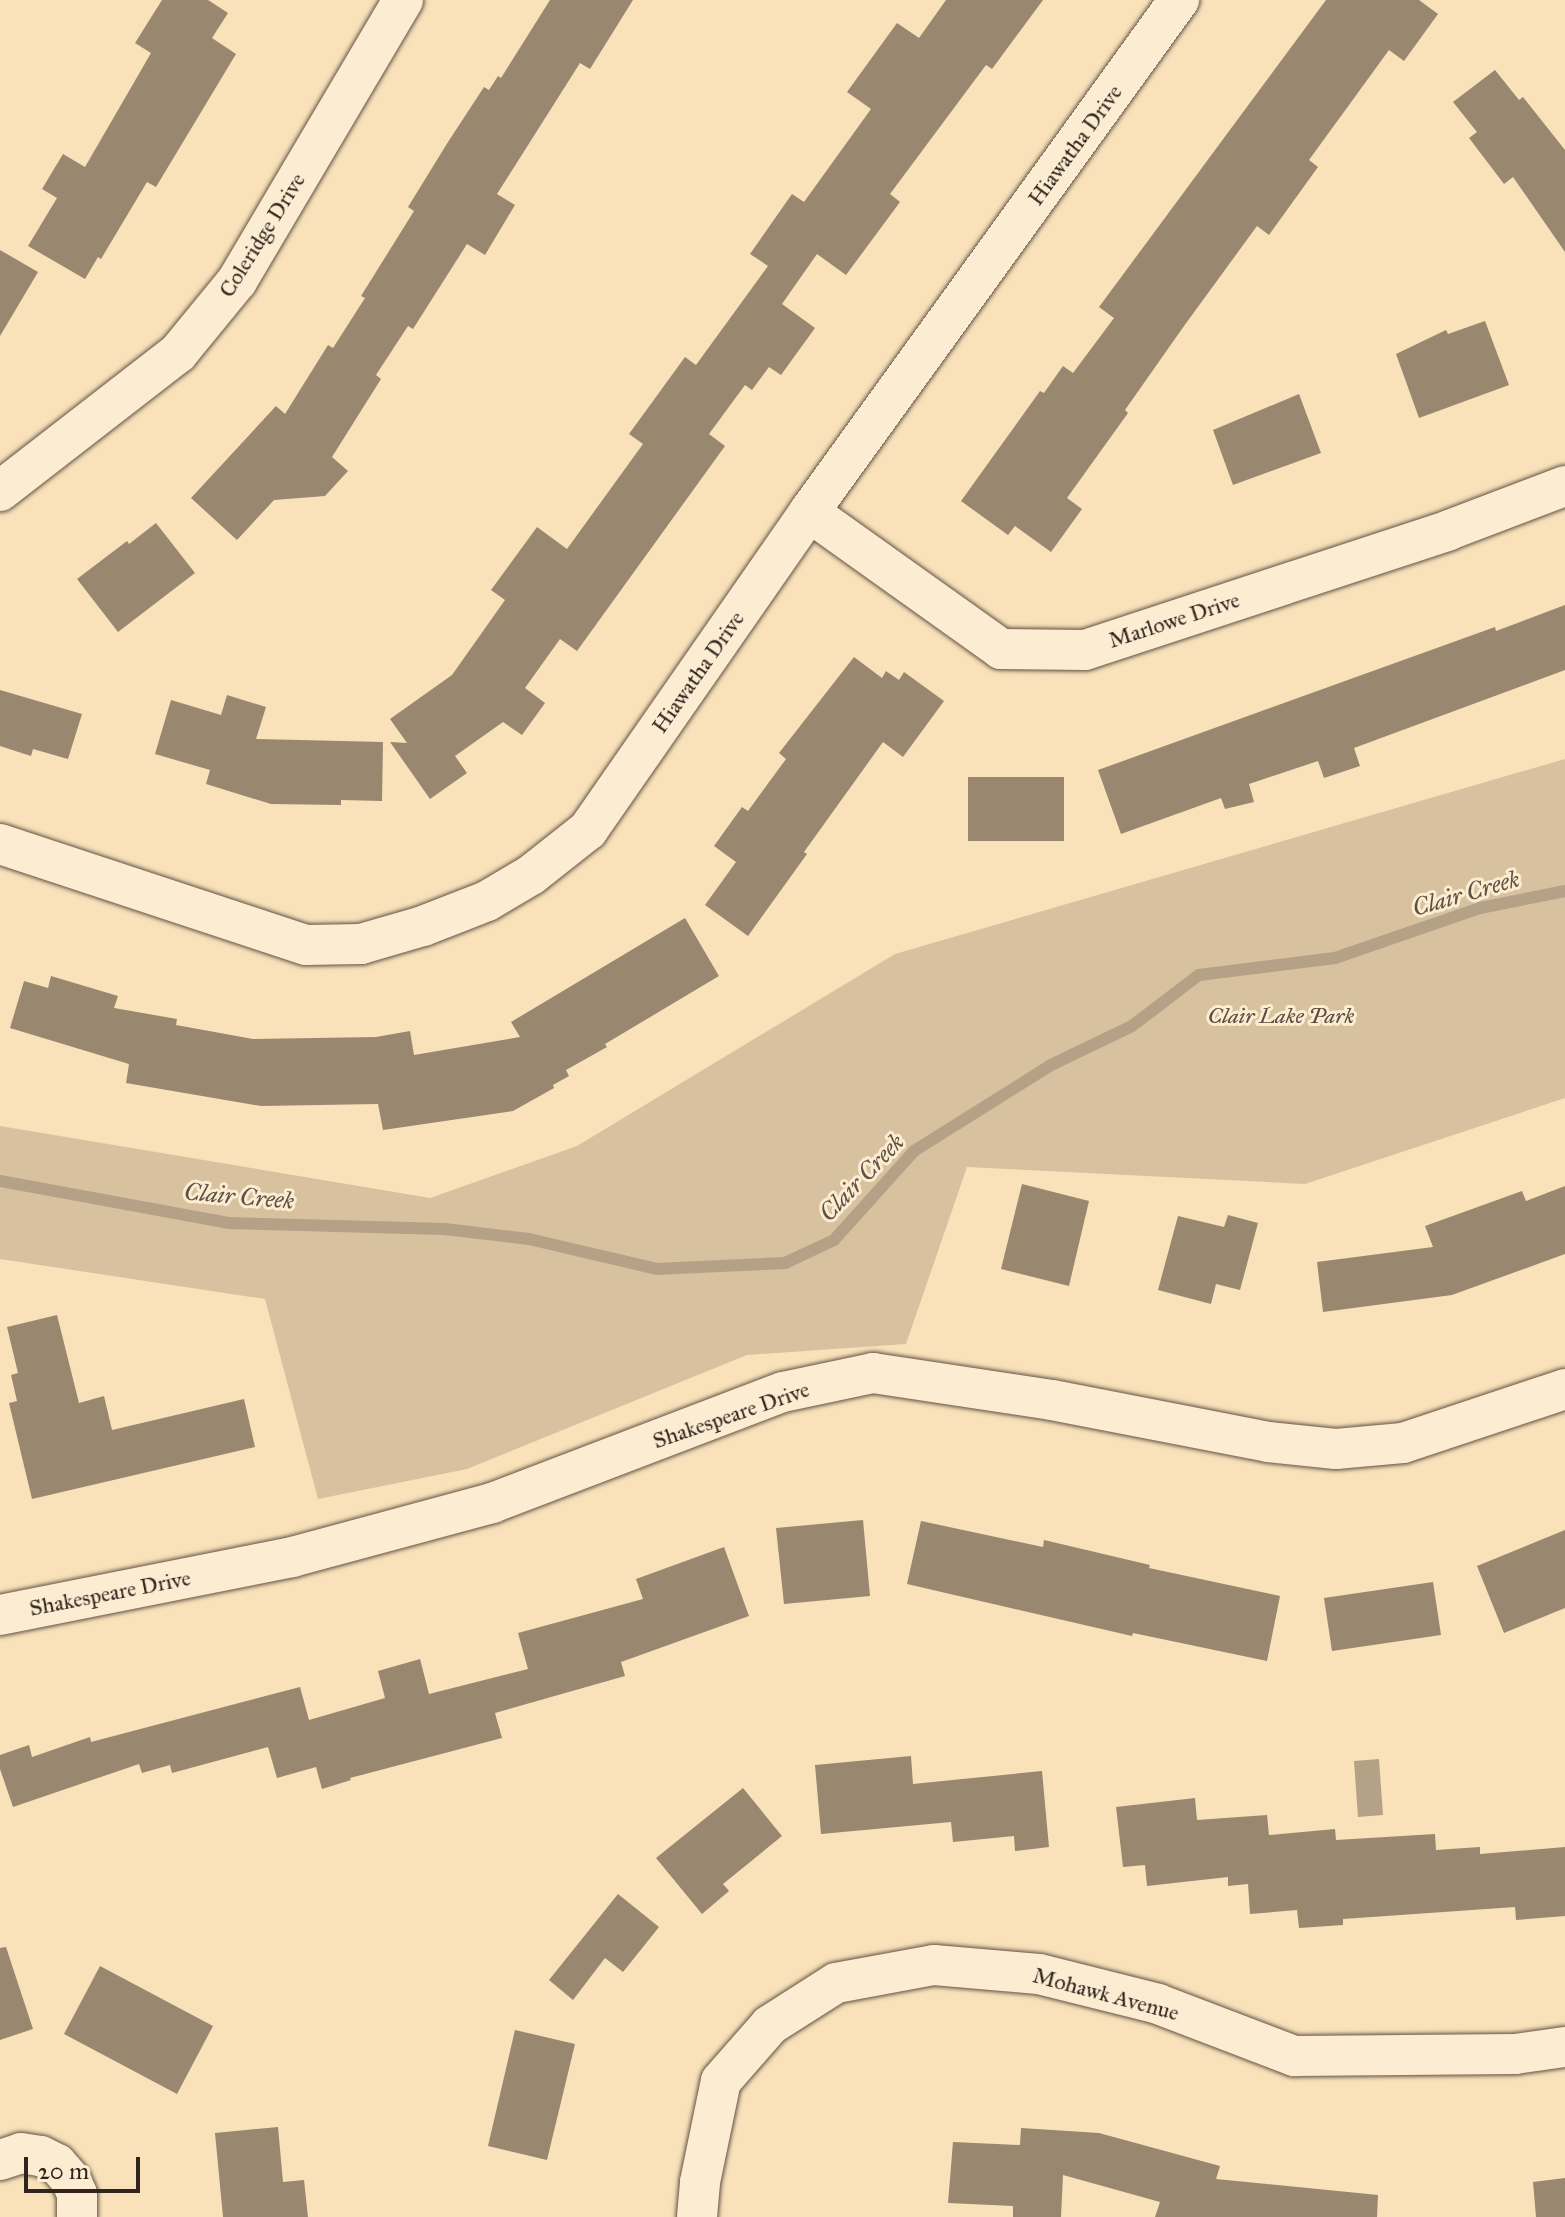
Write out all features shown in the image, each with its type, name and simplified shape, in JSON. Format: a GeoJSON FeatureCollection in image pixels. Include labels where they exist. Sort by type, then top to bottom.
{"type":"FeatureCollection","features":[{"type":"Feature","properties":{"kind":"street","name":"Coleridge Drive"},"geometry":{"type":"LineString","coordinates":[[0,491],[178,353],[237,281],[403,0]]}},
{"type":"Feature","properties":{"kind":"street","name":"Hiawatha Drive"},"geometry":{"type":"LineString","coordinates":[[0,844],[306,945],[361,944],[423,926],[487,901],[531,875],[588,830],[809,512],[1179,0]]}},
{"type":"Feature","properties":{"kind":"street","name":"Marlowe Drive"},"geometry":{"type":"LineString","coordinates":[[809,512],[1001,649],[1085,650],[1449,530],[1565,486]]}},
{"type":"Feature","properties":{"kind":"street","name":"Shakespeare Drive"},"geometry":{"type":"LineString","coordinates":[[0,1615],[292,1557],[492,1503],[783,1392],[873,1373],[1052,1400],[1268,1442],[1336,1449],[1403,1443],[1565,1389]]}},
{"type":"Feature","properties":{"kind":"street","name":"Mohawk Avenue"},"geometry":{"type":"LineString","coordinates":[[697,2217],[700,2182],[721,2081],[770,2025],[836,1983],[934,1965],[1039,1974],[1158,2004],[1294,2056],[1515,2054],[1565,2047]]}},
{"type":"Feature","properties":{"kind":"street"},"geometry":{"type":"LineString","coordinates":[[0,2160],[21,2153],[41,2156],[57,2164],[71,2180],[77,2194],[77,2217]]}},
{"type":"Feature","properties":{"kind":"green space","name":"Clair Lake Park"},"geometry":{"type":"Polygon","coordinates":[[[1565,759],[1565,1098],[1305,1184],[967,1167],[906,1344],[747,1355],[467,1469],[318,1499],[265,1299],[0,1259],[0,1126],[430,1198],[577,1146],[895,954],[1565,759]]]}},
{"type":"Feature","properties":{"kind":"shaded area"},"geometry":{"type":"Polygon","coordinates":[[[1379,1759],[1383,1815],[1358,1817],[1354,1761],[1379,1759]]]}},
{"type":"Feature","properties":{"kind":"building"},"geometry":{"type":"Polygon","coordinates":[[[162,0],[208,0],[228,13],[212,38],[236,54],[156,187],[147,182],[101,259],[98,257],[85,279],[28,246],[57,198],[42,189],[63,154],[85,167],[151,53],[135,43],[162,0]]]}},
{"type":"Feature","properties":{"kind":"building"},"geometry":{"type":"Polygon","coordinates":[[[550,0],[633,0],[590,69],[580,63],[497,194],[515,205],[485,255],[467,244],[413,329],[408,326],[376,375],[381,379],[332,457],[348,471],[325,496],[274,500],[237,540],[191,498],[276,406],[285,414],[328,345],[333,348],[414,211],[408,207],[448,142],[484,87],[489,90],[498,76],[501,78],[550,0]]]}},
{"type":"Feature","properties":{"kind":"building"},"geometry":{"type":"Polygon","coordinates":[[[946,0],[1043,0],[992,69],[986,65],[890,194],[900,202],[846,275],[817,254],[782,304],[815,328],[781,375],[769,367],[752,390],[745,385],[709,434],[725,446],[577,651],[560,639],[525,688],[545,703],[522,735],[503,722],[455,756],[467,773],[430,799],[390,742],[407,743],[390,719],[452,675],[505,600],[491,590],[537,527],[567,549],[643,444],[629,434],[685,357],[696,365],[768,266],[750,254],[792,194],[804,202],[871,109],[847,92],[897,23],[919,38],[946,0]]]}},
{"type":"Feature","properties":{"kind":"building"},"geometry":{"type":"Polygon","coordinates":[[[1326,0],[1419,0],[1438,14],[1404,61],[1389,50],[1309,160],[1318,167],[1269,235],[1257,226],[1184,326],[1125,410],[1128,413],[1067,498],[1082,509],[1051,552],[1015,526],[1008,535],[961,501],[1040,391],[1044,393],[1063,366],[1073,373],[1114,318],[1099,307],[1326,0]]]}},
{"type":"Feature","properties":{"kind":"building"},"geometry":{"type":"Polygon","coordinates":[[[1495,70],[1519,100],[1523,97],[1565,150],[1565,252],[1513,177],[1504,184],[1469,138],[1477,132],[1453,102],[1495,70]]]}},
{"type":"Feature","properties":{"kind":"building"},"geometry":{"type":"Polygon","coordinates":[[[0,250],[38,272],[0,336],[0,250]]]}},
{"type":"Feature","properties":{"kind":"building"},"geometry":{"type":"Polygon","coordinates":[[[1485,321],[1509,385],[1419,418],[1396,354],[1446,330],[1448,334],[1485,321]]]}},
{"type":"Feature","properties":{"kind":"building"},"geometry":{"type":"Polygon","coordinates":[[[1299,394],[1321,453],[1233,485],[1213,430],[1299,394]]]}},
{"type":"Feature","properties":{"kind":"building"},"geometry":{"type":"Polygon","coordinates":[[[156,523],[195,573],[118,632],[77,579],[156,523]]]}},
{"type":"Feature","properties":{"kind":"building"},"geometry":{"type":"Polygon","coordinates":[[[1565,605],[1565,670],[1354,748],[1360,766],[1324,778],[1318,761],[1249,784],[1254,802],[1225,809],[1221,798],[1121,834],[1098,770],[1495,627],[1496,631],[1565,605]]]}},
{"type":"Feature","properties":{"kind":"building"},"geometry":{"type":"Polygon","coordinates":[[[854,657],[882,678],[886,671],[899,680],[904,672],[944,701],[903,757],[883,742],[748,936],[705,905],[736,862],[714,846],[742,807],[748,811],[786,759],[779,753],[854,657]]]}},
{"type":"Feature","properties":{"kind":"building"},"geometry":{"type":"Polygon","coordinates":[[[0,690],[82,714],[68,759],[33,749],[31,756],[0,746],[0,690]]]}},
{"type":"Feature","properties":{"kind":"building"},"geometry":{"type":"Polygon","coordinates":[[[227,695],[266,707],[256,739],[383,742],[382,801],[341,800],[341,805],[271,804],[206,784],[210,770],[155,754],[171,700],[221,715],[227,695]]]}},
{"type":"Feature","properties":{"kind":"building"},"geometry":{"type":"Polygon","coordinates":[[[968,777],[1064,777],[1064,841],[968,841],[968,777]]]}},
{"type":"Feature","properties":{"kind":"building"},"geometry":{"type":"Polygon","coordinates":[[[685,918],[719,976],[605,1044],[607,1047],[566,1070],[569,1076],[553,1085],[554,1088],[513,1111],[383,1130],[378,1104],[261,1106],[126,1083],[129,1064],[10,1028],[24,981],[48,988],[51,976],[118,996],[114,1008],[177,1019],[176,1025],[253,1039],[376,1037],[410,1031],[414,1055],[520,1037],[511,1022],[685,918]]]}},
{"type":"Feature","properties":{"kind":"building"},"geometry":{"type":"Polygon","coordinates":[[[1022,1184],[1089,1201],[1069,1286],[1001,1269],[1022,1184]]]}},
{"type":"Feature","properties":{"kind":"building"},"geometry":{"type":"Polygon","coordinates":[[[1565,1186],[1565,1254],[1452,1295],[1323,1312],[1317,1262],[1433,1247],[1425,1226],[1522,1191],[1526,1201],[1565,1186]]]}},
{"type":"Feature","properties":{"kind":"building"},"geometry":{"type":"Polygon","coordinates":[[[1228,1215],[1258,1223],[1240,1290],[1216,1284],[1211,1304],[1158,1290],[1178,1216],[1224,1227],[1228,1215]]]}},
{"type":"Feature","properties":{"kind":"building"},"geometry":{"type":"Polygon","coordinates":[[[57,1315],[79,1403],[104,1396],[112,1430],[244,1399],[255,1447],[32,1499],[9,1403],[17,1401],[11,1375],[18,1373],[7,1327],[57,1315]]]}},
{"type":"Feature","properties":{"kind":"building"},"geometry":{"type":"Polygon","coordinates":[[[863,1520],[870,1596],[784,1604],[776,1528],[863,1520]]]}},
{"type":"Feature","properties":{"kind":"building"},"geometry":{"type":"Polygon","coordinates":[[[921,1521],[1043,1547],[1044,1540],[1150,1565],[1149,1568],[1280,1596],[1267,1661],[1133,1633],[1132,1636],[907,1584],[921,1521]]]}},
{"type":"Feature","properties":{"kind":"building"},"geometry":{"type":"Polygon","coordinates":[[[1565,1530],[1565,1608],[1504,1633],[1477,1566],[1565,1530]]]}},
{"type":"Feature","properties":{"kind":"building"},"geometry":{"type":"Polygon","coordinates":[[[724,1547],[749,1616],[621,1662],[625,1676],[495,1713],[502,1738],[350,1778],[322,1789],[316,1767],[277,1778],[268,1747],[172,1773],[170,1765],[142,1773],[139,1764],[13,1807],[0,1769],[0,1755],[29,1745],[32,1757],[90,1737],[91,1742],[300,1687],[309,1720],[385,1698],[378,1671],[420,1659],[429,1694],[528,1669],[518,1633],[643,1599],[636,1579],[724,1547]]]}},
{"type":"Feature","properties":{"kind":"building"},"geometry":{"type":"Polygon","coordinates":[[[1433,1582],[1441,1635],[1332,1651],[1324,1598],[1433,1582]]]}},
{"type":"Feature","properties":{"kind":"building"},"geometry":{"type":"Polygon","coordinates":[[[911,1756],[913,1784],[1042,1771],[1049,1847],[1015,1851],[1014,1836],[953,1842],[951,1822],[821,1834],[815,1765],[911,1756]]]}},
{"type":"Feature","properties":{"kind":"building"},"geometry":{"type":"Polygon","coordinates":[[[743,1788],[782,1836],[723,1884],[729,1891],[702,1914],[656,1858],[743,1788]]]}},
{"type":"Feature","properties":{"kind":"building"},"geometry":{"type":"Polygon","coordinates":[[[1195,1798],[1197,1820],[1267,1815],[1269,1835],[1335,1829],[1336,1840],[1435,1834],[1436,1850],[1480,1847],[1480,1854],[1565,1847],[1565,1916],[1516,1920],[1515,1907],[1343,1919],[1343,1925],[1299,1928],[1297,1910],[1250,1914],[1248,1884],[1228,1886],[1228,1877],[1147,1886],[1145,1865],[1123,1867],[1116,1807],[1195,1798]]]}},
{"type":"Feature","properties":{"kind":"building"},"geometry":{"type":"Polygon","coordinates":[[[618,1894],[659,1927],[623,1972],[605,1958],[573,2000],[549,1980],[618,1894]]]}},
{"type":"Feature","properties":{"kind":"building"},"geometry":{"type":"Polygon","coordinates":[[[6,1947],[33,2029],[0,2040],[0,1948],[6,1947]]]}},
{"type":"Feature","properties":{"kind":"building"},"geometry":{"type":"Polygon","coordinates":[[[100,1966],[213,2026],[177,2094],[64,2034],[100,1966]]]}},
{"type":"Feature","properties":{"kind":"building"},"geometry":{"type":"Polygon","coordinates":[[[515,2030],[575,2044],[547,2160],[488,2146],[515,2030]]]}},
{"type":"Feature","properties":{"kind":"building"},"geometry":{"type":"Polygon","coordinates":[[[278,2127],[283,2182],[304,2180],[308,2217],[223,2217],[215,2133],[278,2127]]]}},
{"type":"Feature","properties":{"kind":"building"},"geometry":{"type":"Polygon","coordinates":[[[1021,2128],[1099,2133],[1220,2166],[1216,2179],[1378,2195],[1377,2217],[1155,2217],[1160,2202],[1063,2175],[1061,2217],[1013,2217],[1013,2206],[948,2203],[953,2142],[1020,2145],[1021,2128]]]}},
{"type":"Feature","properties":{"kind":"building"},"geometry":{"type":"Polygon","coordinates":[[[1565,2178],[1565,2217],[1536,2217],[1533,2182],[1565,2178]]]}},
{"type":"Feature","properties":{"kind":"waterway","name":"Clair Creek"},"geometry":{"type":"LineString","coordinates":[[0,1181],[228,1223],[445,1229],[529,1239],[657,1269],[785,1263],[834,1240],[914,1151],[1051,1065],[1132,1026],[1199,975],[1335,958],[1480,908],[1565,891]]}}]}
